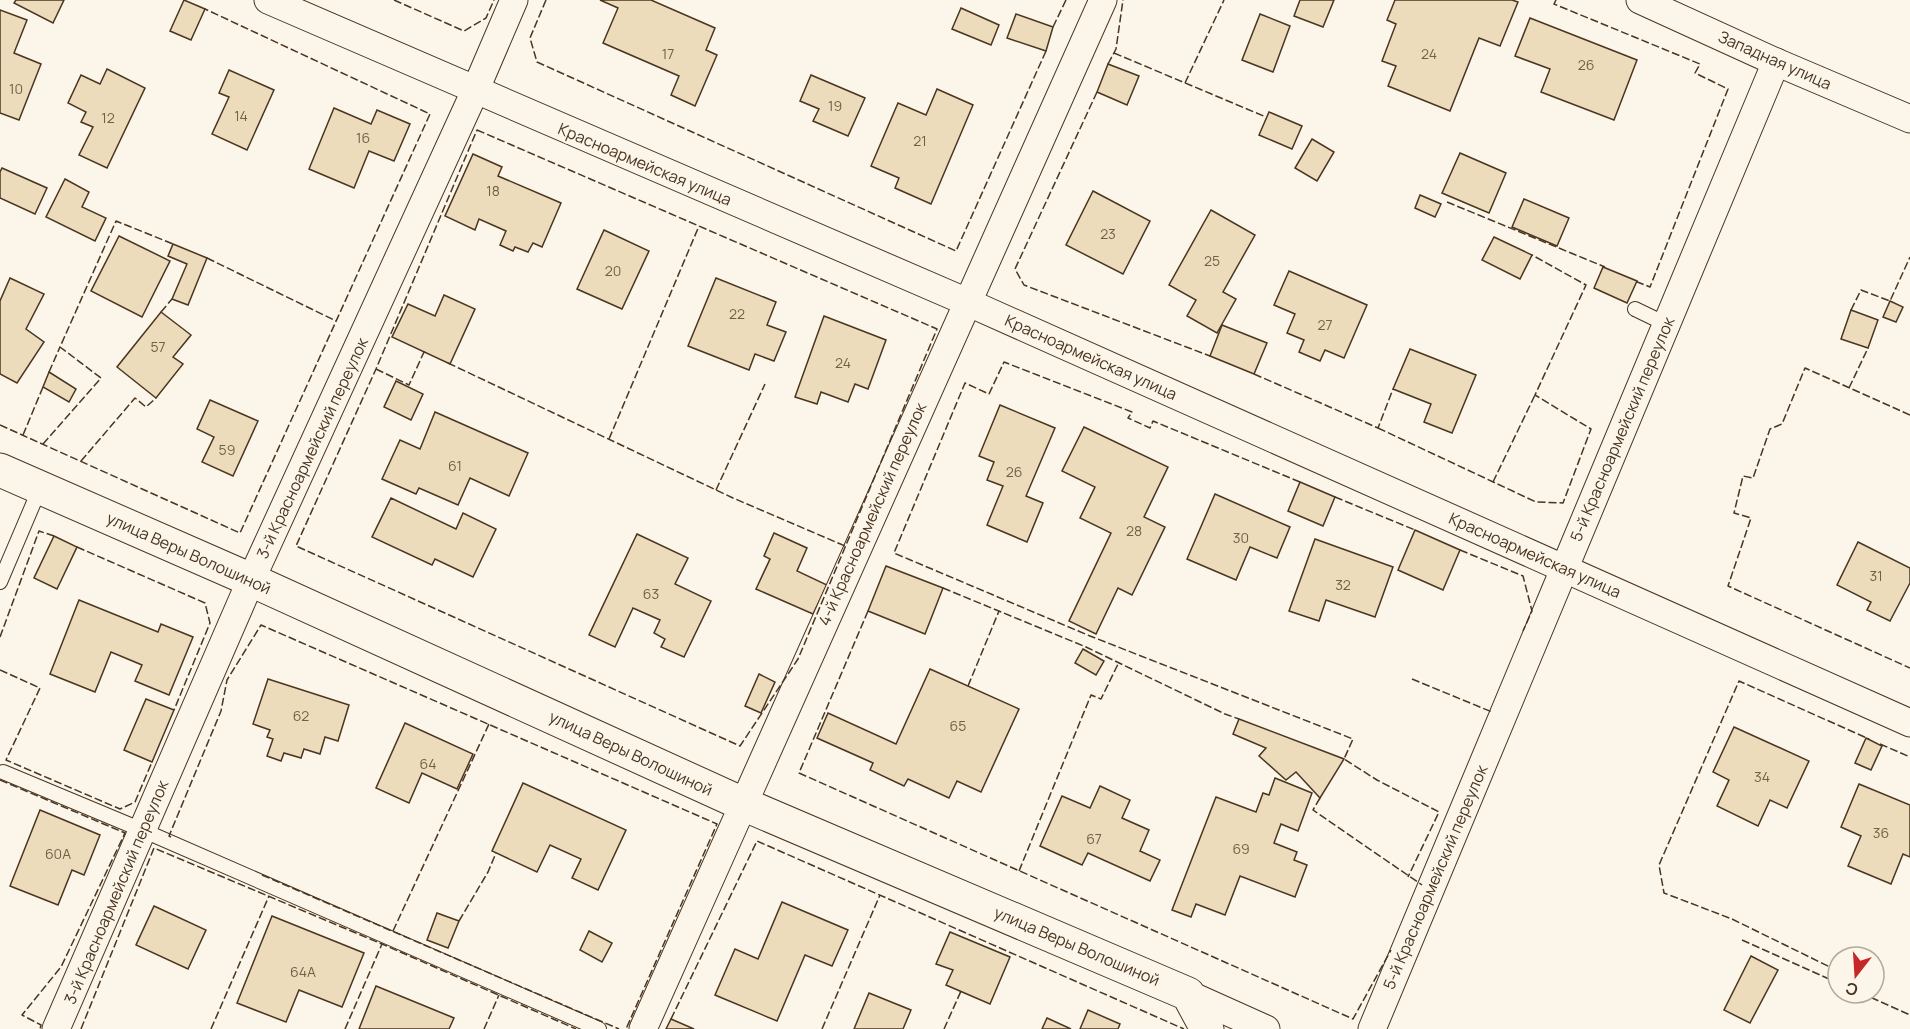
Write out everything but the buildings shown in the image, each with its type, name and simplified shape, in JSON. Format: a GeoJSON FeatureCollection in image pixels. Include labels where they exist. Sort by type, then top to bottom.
{"type":"FeatureCollection","features":[{"type":"Feature","properties":{"kind":"street","name":"Красноармейская улица"},"geometry":{"type":"LineString","coordinates":[[268,0],[967,302],[1910,723]]}},
{"type":"Feature","properties":{"kind":"street","name":"3-й Красноармейский переулок"},"geometry":{"type":"LineString","coordinates":[[56,1029],[251,580],[475,91],[514,0]]}},
{"type":"Feature","properties":{"kind":"street","name":"4-й Красноармейский переулок"},"geometry":{"type":"LineString","coordinates":[[643,1029],[1103,0]]}},
{"type":"Feature","properties":{"kind":"street","name":"Западная улица"},"geometry":{"type":"LineString","coordinates":[[1640,0],[1776,62],[1910,119]]}},
{"type":"Feature","properties":{"kind":"street","name":"5-й Красноармейский переулок"},"geometry":{"type":"LineString","coordinates":[[1372,1029],[1776,62]]}},
{"type":"Feature","properties":{"kind":"street","name":"улица Веры Волошиной"},"geometry":{"type":"LineString","coordinates":[[0,470],[251,580],[743,804],[1266,1029]]}},
{"type":"Feature","properties":{"kind":"street"},"geometry":{"type":"LineString","coordinates":[[1188,994],[1207,1029]]}},
{"type":"Feature","properties":{"kind":"lane"},"geometry":{"type":"LineString","coordinates":[[1635,309],[1666,324]]}},
{"type":"Feature","properties":{"kind":"lane"},"geometry":{"type":"LineString","coordinates":[[0,582],[40,488]]}},
{"type":"Feature","properties":{"kind":"lane"},"geometry":{"type":"LineString","coordinates":[[3,772],[599,1029]]}},
{"type":"Feature","properties":{"kind":"fence"},"geometry":{"type":"LineString","coordinates":[[394,0],[464,31],[486,18],[494,0]]}},
{"type":"Feature","properties":{"kind":"fence"},"geometry":{"type":"LineString","coordinates":[[546,0],[530,38],[537,62],[956,251],[1046,51]]}},
{"type":"Feature","properties":{"kind":"fence"},"geometry":{"type":"LineString","coordinates":[[1053,27],[1066,0]]}},
{"type":"Feature","properties":{"kind":"fence"},"geometry":{"type":"LineString","coordinates":[[1108,64],[1116,49],[1123,0]]}},
{"type":"Feature","properties":{"kind":"fence"},"geometry":{"type":"LineString","coordinates":[[1185,83],[1224,0]]}},
{"type":"Feature","properties":{"kind":"fence"},"geometry":{"type":"LineString","coordinates":[[1556,0],[1554,4],[1700,64],[1695,73],[1728,89],[1650,287],[1635,281]]}},
{"type":"Feature","properties":{"kind":"fence"},"geometry":{"type":"LineString","coordinates":[[0,425],[240,533],[430,114],[205,9]]}},
{"type":"Feature","properties":{"kind":"fence"},"geometry":{"type":"LineString","coordinates":[[1114,53],[1266,117]]}},
{"type":"Feature","properties":{"kind":"fence"},"geometry":{"type":"LineString","coordinates":[[1097,92],[1015,269],[1024,285],[1210,356]]}},
{"type":"Feature","properties":{"kind":"fence"},"geometry":{"type":"LineString","coordinates":[[477,130],[937,329],[798,659],[740,746],[296,546],[376,369],[477,130]]}},
{"type":"Feature","properties":{"kind":"fence"},"geometry":{"type":"LineString","coordinates":[[1447,202],[1605,267]]}},
{"type":"Feature","properties":{"kind":"fence"},"geometry":{"type":"LineString","coordinates":[[43,444],[101,378],[60,347],[116,221],[173,244]]}},
{"type":"Feature","properties":{"kind":"fence"},"geometry":{"type":"LineString","coordinates":[[609,439],[699,226]]}},
{"type":"Feature","properties":{"kind":"fence"},"geometry":{"type":"LineString","coordinates":[[1378,428],[1536,502],[1563,503],[1591,429],[1535,395],[1586,285],[1532,255]]}},
{"type":"Feature","properties":{"kind":"fence"},"geometry":{"type":"LineString","coordinates":[[1851,310],[1861,290],[1890,301],[1910,257]]}},
{"type":"Feature","properties":{"kind":"fence"},"geometry":{"type":"LineString","coordinates":[[207,258],[336,321]]}},
{"type":"Feature","properties":{"kind":"fence"},"geometry":{"type":"LineString","coordinates":[[161,312],[172,299]]}},
{"type":"Feature","properties":{"kind":"fence"},"geometry":{"type":"LineString","coordinates":[[49,372],[60,347]]}},
{"type":"Feature","properties":{"kind":"fence"},"geometry":{"type":"LineString","coordinates":[[1849,388],[1868,348]]}},
{"type":"Feature","properties":{"kind":"fence"},"geometry":{"type":"LineString","coordinates":[[376,369],[409,385],[424,352],[426,353]]}},
{"type":"Feature","properties":{"kind":"fence"},"geometry":{"type":"LineString","coordinates":[[1300,482],[1153,421],[1150,428],[1128,418],[1132,412],[1004,362],[989,394],[965,383],[894,553],[1090,636],[1353,739],[1344,759],[1377,780],[1439,812],[1408,877]]}},
{"type":"Feature","properties":{"kind":"fence"},"geometry":{"type":"LineString","coordinates":[[448,363],[733,498],[845,546]]}},
{"type":"Feature","properties":{"kind":"fence"},"geometry":{"type":"LineString","coordinates":[[1910,415],[1805,368],[1782,424],[1770,429],[1753,478],[1743,476],[1734,513],[1751,518],[1728,586],[1910,668]]}},
{"type":"Feature","properties":{"kind":"fence"},"geometry":{"type":"LineString","coordinates":[[1254,374],[1378,428],[1393,389]]}},
{"type":"Feature","properties":{"kind":"fence"},"geometry":{"type":"LineString","coordinates":[[716,490],[765,384]]}},
{"type":"Feature","properties":{"kind":"fence"},"geometry":{"type":"LineString","coordinates":[[23,435],[43,387]]}},
{"type":"Feature","properties":{"kind":"fence"},"geometry":{"type":"LineString","coordinates":[[1493,482],[1535,395]]}},
{"type":"Feature","properties":{"kind":"fence"},"geometry":{"type":"LineString","coordinates":[[81,461],[135,398],[146,407],[156,398]]}},
{"type":"Feature","properties":{"kind":"fence"},"geometry":{"type":"LineString","coordinates":[[1335,497],[1415,530]]}},
{"type":"Feature","properties":{"kind":"fence"},"geometry":{"type":"LineString","coordinates":[[0,637],[39,531],[54,536]]}},
{"type":"Feature","properties":{"kind":"fence"},"geometry":{"type":"LineString","coordinates":[[77,547],[205,603],[210,623],[174,710]]}},
{"type":"Feature","properties":{"kind":"fence"},"geometry":{"type":"LineString","coordinates":[[1460,550],[1523,576],[1532,611],[1523,631]]}},
{"type":"Feature","properties":{"kind":"fence"},"geometry":{"type":"LineString","coordinates":[[943,588],[1086,647],[1239,719]]}},
{"type":"Feature","properties":{"kind":"fence"},"geometry":{"type":"LineString","coordinates":[[868,611],[799,773],[1353,1019],[1391,950]]}},
{"type":"Feature","properties":{"kind":"fence"},"geometry":{"type":"LineString","coordinates":[[968,686],[999,611]]}},
{"type":"Feature","properties":{"kind":"fence"},"geometry":{"type":"LineString","coordinates":[[171,837],[169,836],[221,711],[227,680],[261,625],[717,824],[626,1029]]}},
{"type":"Feature","properties":{"kind":"fence"},"geometry":{"type":"LineString","coordinates":[[1019,871],[1091,695],[1101,699],[1119,662]]}},
{"type":"Feature","properties":{"kind":"fence"},"geometry":{"type":"LineString","coordinates":[[0,670],[40,688],[6,760],[120,809],[135,802],[152,762]]}},
{"type":"Feature","properties":{"kind":"fence"},"geometry":{"type":"LineString","coordinates":[[1412,679],[1492,712]]}},
{"type":"Feature","properties":{"kind":"fence"},"geometry":{"type":"LineString","coordinates":[[1826,965],[1732,919],[1664,893],[1659,865],[1739,681],[1869,739]]}},
{"type":"Feature","properties":{"kind":"fence"},"geometry":{"type":"LineString","coordinates":[[393,931],[489,724]]}},
{"type":"Feature","properties":{"kind":"fence"},"geometry":{"type":"LineString","coordinates":[[1880,744],[1910,757]]}},
{"type":"Feature","properties":{"kind":"fence"},"geometry":{"type":"LineString","coordinates":[[0,780],[125,833],[61,967],[22,1015],[41,1025],[40,1029]]}},
{"type":"Feature","properties":{"kind":"fence"},"geometry":{"type":"LineString","coordinates":[[1320,798],[1313,810],[1422,885]]}},
{"type":"Feature","properties":{"kind":"fence"},"geometry":{"type":"LineString","coordinates":[[671,1019],[757,841],[1184,1029]]}},
{"type":"Feature","properties":{"kind":"fence"},"geometry":{"type":"LineString","coordinates":[[81,1029],[154,848],[576,1029]]}},
{"type":"Feature","properties":{"kind":"fence"},"geometry":{"type":"LineString","coordinates":[[459,921],[488,872],[496,853]]}},
{"type":"Feature","properties":{"kind":"fence"},"geometry":{"type":"LineString","coordinates":[[262,875],[619,1029]]}},
{"type":"Feature","properties":{"kind":"fence"},"geometry":{"type":"LineString","coordinates":[[822,1029],[880,895]]}},
{"type":"Feature","properties":{"kind":"fence"},"geometry":{"type":"LineString","coordinates":[[211,1029],[269,896]]}},
{"type":"Feature","properties":{"kind":"fence"},"geometry":{"type":"LineString","coordinates":[[1742,940],[1826,978]]}},
{"type":"Feature","properties":{"kind":"fence"},"geometry":{"type":"LineString","coordinates":[[345,1029],[382,944]]}},
{"type":"Feature","properties":{"kind":"fence"},"geometry":{"type":"LineString","coordinates":[[944,1029],[961,991]]}},
{"type":"Feature","properties":{"kind":"fence"},"geometry":{"type":"LineString","coordinates":[[484,1029],[499,995]]}},
{"type":"Feature","properties":{"kind":"fence"},"geometry":{"type":"LineString","coordinates":[[1886,1004],[1910,1015]]}}]}
